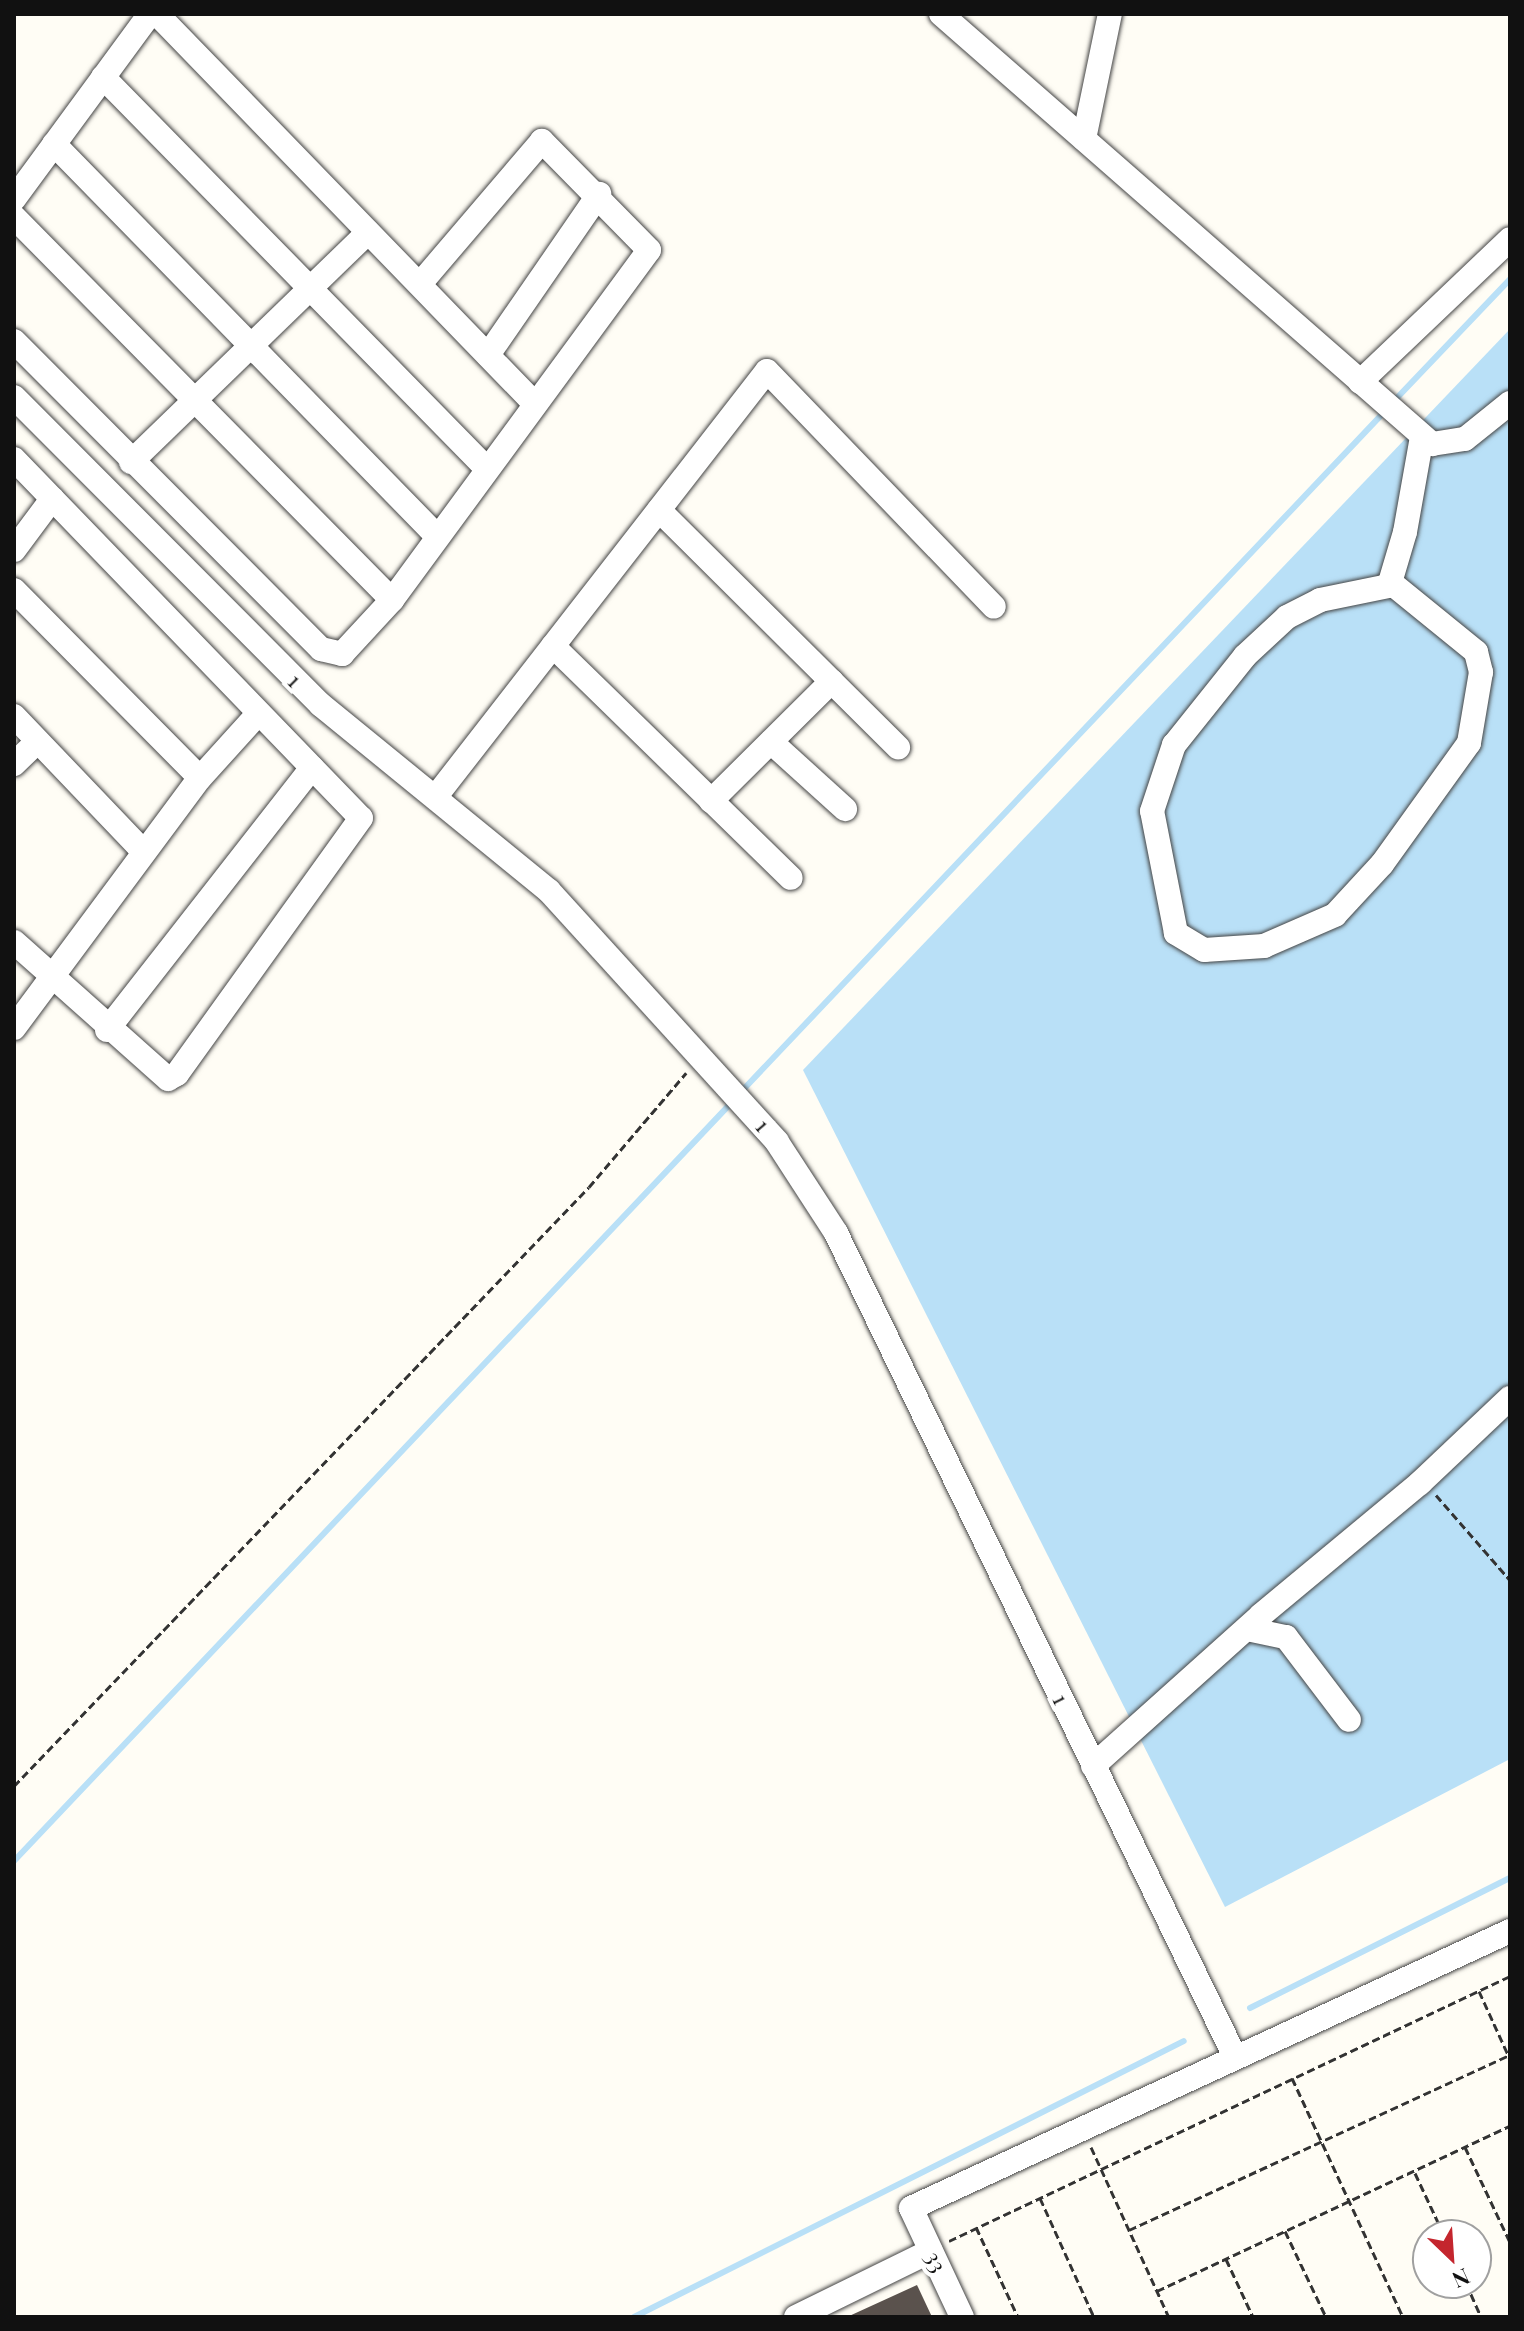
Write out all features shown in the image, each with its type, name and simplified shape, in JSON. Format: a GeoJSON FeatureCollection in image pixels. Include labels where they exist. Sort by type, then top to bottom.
{"type":"FeatureCollection","features":[{"type":"Feature","properties":{"kind":"street"},"geometry":{"type":"LineString","coordinates":[[14,199],[150,14]]}},
{"type":"Feature","properties":{"kind":"street"},"geometry":{"type":"LineString","coordinates":[[157,14],[535,404]]}},
{"type":"Feature","properties":{"kind":"street"},"geometry":{"type":"LineString","coordinates":[[941,14],[1422,437],[1440,446],[1453,443],[1510,403]]}},
{"type":"Feature","properties":{"kind":"street"},"geometry":{"type":"LineString","coordinates":[[1084,139],[1110,14]]}},
{"type":"Feature","properties":{"kind":"street"},"geometry":{"type":"LineString","coordinates":[[103,77],[487,469]]}},
{"type":"Feature","properties":{"kind":"street"},"geometry":{"type":"LineString","coordinates":[[14,341],[131,462],[321,649],[342,654],[392,600],[436,535],[649,250],[599,194],[542,141],[420,284]]}},
{"type":"Feature","properties":{"kind":"street"},"geometry":{"type":"LineString","coordinates":[[54,144],[436,535]]}},
{"type":"Feature","properties":{"kind":"street"},"geometry":{"type":"LineString","coordinates":[[488,355],[599,194]]}},
{"type":"Feature","properties":{"kind":"street"},"geometry":{"type":"LineString","coordinates":[[14,217],[392,600]]}},
{"type":"Feature","properties":{"kind":"street"},"geometry":{"type":"LineString","coordinates":[[131,462],[368,232]]}},
{"type":"Feature","properties":{"kind":"street"},"geometry":{"type":"LineString","coordinates":[[1364,386],[1510,239]]}},
{"type":"Feature","properties":{"kind":"street"},"geometry":{"type":"LineString","coordinates":[[437,795],[767,371],[994,607]]}},
{"type":"Feature","properties":{"kind":"street","name":"1"},"geometry":{"type":"LineString","coordinates":[[14,397],[321,705],[437,795],[549,891],[777,1142],[836,1233],[1235,2057]]}},
{"type":"Feature","properties":{"kind":"street"},"geometry":{"type":"LineString","coordinates":[[1396,586],[1422,437]]}},
{"type":"Feature","properties":{"kind":"street"},"geometry":{"type":"LineString","coordinates":[[14,459],[257,715],[357,810],[358,826],[177,1074],[160,1077],[14,942]]}},
{"type":"Feature","properties":{"kind":"street"},"geometry":{"type":"LineString","coordinates":[[14,550],[52,499]]}},
{"type":"Feature","properties":{"kind":"street"},"geometry":{"type":"LineString","coordinates":[[659,510],[898,747]]}},
{"type":"Feature","properties":{"kind":"street"},"geometry":{"type":"LineString","coordinates":[[1396,586],[1476,652],[1481,672],[1473,733],[1463,754],[1382,864],[1335,915],[1264,946],[1204,950],[1176,933],[1152,811],[1174,745],[1245,656],[1287,617],[1320,600],[1396,586]]}},
{"type":"Feature","properties":{"kind":"street"},"geometry":{"type":"LineString","coordinates":[[14,590],[200,778]]}},
{"type":"Feature","properties":{"kind":"street"},"geometry":{"type":"LineString","coordinates":[[553,646],[791,878]]}},
{"type":"Feature","properties":{"kind":"street"},"geometry":{"type":"LineString","coordinates":[[711,801],[832,681]]}},
{"type":"Feature","properties":{"kind":"street"},"geometry":{"type":"LineString","coordinates":[[14,1028],[200,778],[257,715]]}},
{"type":"Feature","properties":{"kind":"street"},"geometry":{"type":"LineString","coordinates":[[14,716],[144,852]]}},
{"type":"Feature","properties":{"kind":"street"},"geometry":{"type":"LineString","coordinates":[[14,764],[37,742]]}},
{"type":"Feature","properties":{"kind":"street"},"geometry":{"type":"LineString","coordinates":[[771,742],[845,809]]}},
{"type":"Feature","properties":{"kind":"street"},"geometry":{"type":"LineString","coordinates":[[107,1030],[312,768]]}},
{"type":"Feature","properties":{"kind":"street"},"geometry":{"type":"LineString","coordinates":[[1093,1766],[1247,1629],[1420,1483],[1510,1398]]}},
{"type":"Feature","properties":{"kind":"street"},"geometry":{"type":"LineString","coordinates":[[1247,1629],[1286,1637],[1349,1720]]}},
{"type":"Feature","properties":{"kind":"street"},"geometry":{"type":"LineString","coordinates":[[1083,2129],[1510,1931]]}},
{"type":"Feature","properties":{"kind":"street","name":"33"},"geometry":{"type":"LineString","coordinates":[[952,2314],[931,2251],[911,2208],[1083,2129]]}},
{"type":"Feature","properties":{"kind":"street"},"geometry":{"type":"LineString","coordinates":[[796,2317],[931,2251]]}},
{"type":"Feature","properties":{"kind":"path"},"geometry":{"type":"LineString","coordinates":[[14,1786],[589,1187],[700,1054]]}},
{"type":"Feature","properties":{"kind":"path"},"geometry":{"type":"LineString","coordinates":[[1420,1483],[1460,1518],[1510,1580]]}},
{"type":"Feature","properties":{"kind":"path"},"geometry":{"type":"LineString","coordinates":[[931,2251],[1510,1976]]}},
{"type":"Feature","properties":{"kind":"path"},"geometry":{"type":"LineString","coordinates":[[1129,2230],[1509,2057],[1479,1991]]}},
{"type":"Feature","properties":{"kind":"path"},"geometry":{"type":"LineString","coordinates":[[1292,2078],[1403,2317]]}},
{"type":"Feature","properties":{"kind":"path"},"geometry":{"type":"LineString","coordinates":[[1157,2291],[1510,2126]]}},
{"type":"Feature","properties":{"kind":"path"},"geometry":{"type":"LineString","coordinates":[[1083,2129],[1169,2317]]}},
{"type":"Feature","properties":{"kind":"path"},"geometry":{"type":"LineString","coordinates":[[1465,2147],[1510,2242]]}},
{"type":"Feature","properties":{"kind":"path"},"geometry":{"type":"LineString","coordinates":[[1415,2172],[1437,2219]]}},
{"type":"Feature","properties":{"kind":"path"},"geometry":{"type":"LineString","coordinates":[[1040,2198],[1094,2317]]}},
{"type":"Feature","properties":{"kind":"path"},"geometry":{"type":"LineString","coordinates":[[976,2227],[1018,2317]]}},
{"type":"Feature","properties":{"kind":"path"},"geometry":{"type":"LineString","coordinates":[[1285,2231],[1326,2317]]}},
{"type":"Feature","properties":{"kind":"path"},"geometry":{"type":"LineString","coordinates":[[1226,2259],[1253,2317]]}},
{"type":"Feature","properties":{"kind":"water"},"geometry":{"type":"Polygon","coordinates":[[[1510,329],[1510,1759],[1225,1907],[803,1070],[1510,329]]]}},
{"type":"Feature","properties":{"kind":"building"},"geometry":{"type":"Polygon","coordinates":[[[917,2285],[932,2317],[847,2317],[917,2285]]]}},
{"type":"Feature","properties":{"kind":"waterway"},"geometry":{"type":"LineString","coordinates":[[1394,401],[1510,279]]}},
{"type":"Feature","properties":{"kind":"waterway"},"geometry":{"type":"LineString","coordinates":[[740,1093],[1387,409]]}},
{"type":"Feature","properties":{"kind":"waterway"},"geometry":{"type":"LineString","coordinates":[[14,1861],[733,1101]]}},
{"type":"Feature","properties":{"kind":"waterway"},"geometry":{"type":"LineString","coordinates":[[1250,2008],[1510,1878]]}},
{"type":"Feature","properties":{"kind":"waterway"},"geometry":{"type":"LineString","coordinates":[[634,2317],[1184,2041]]}}]}
